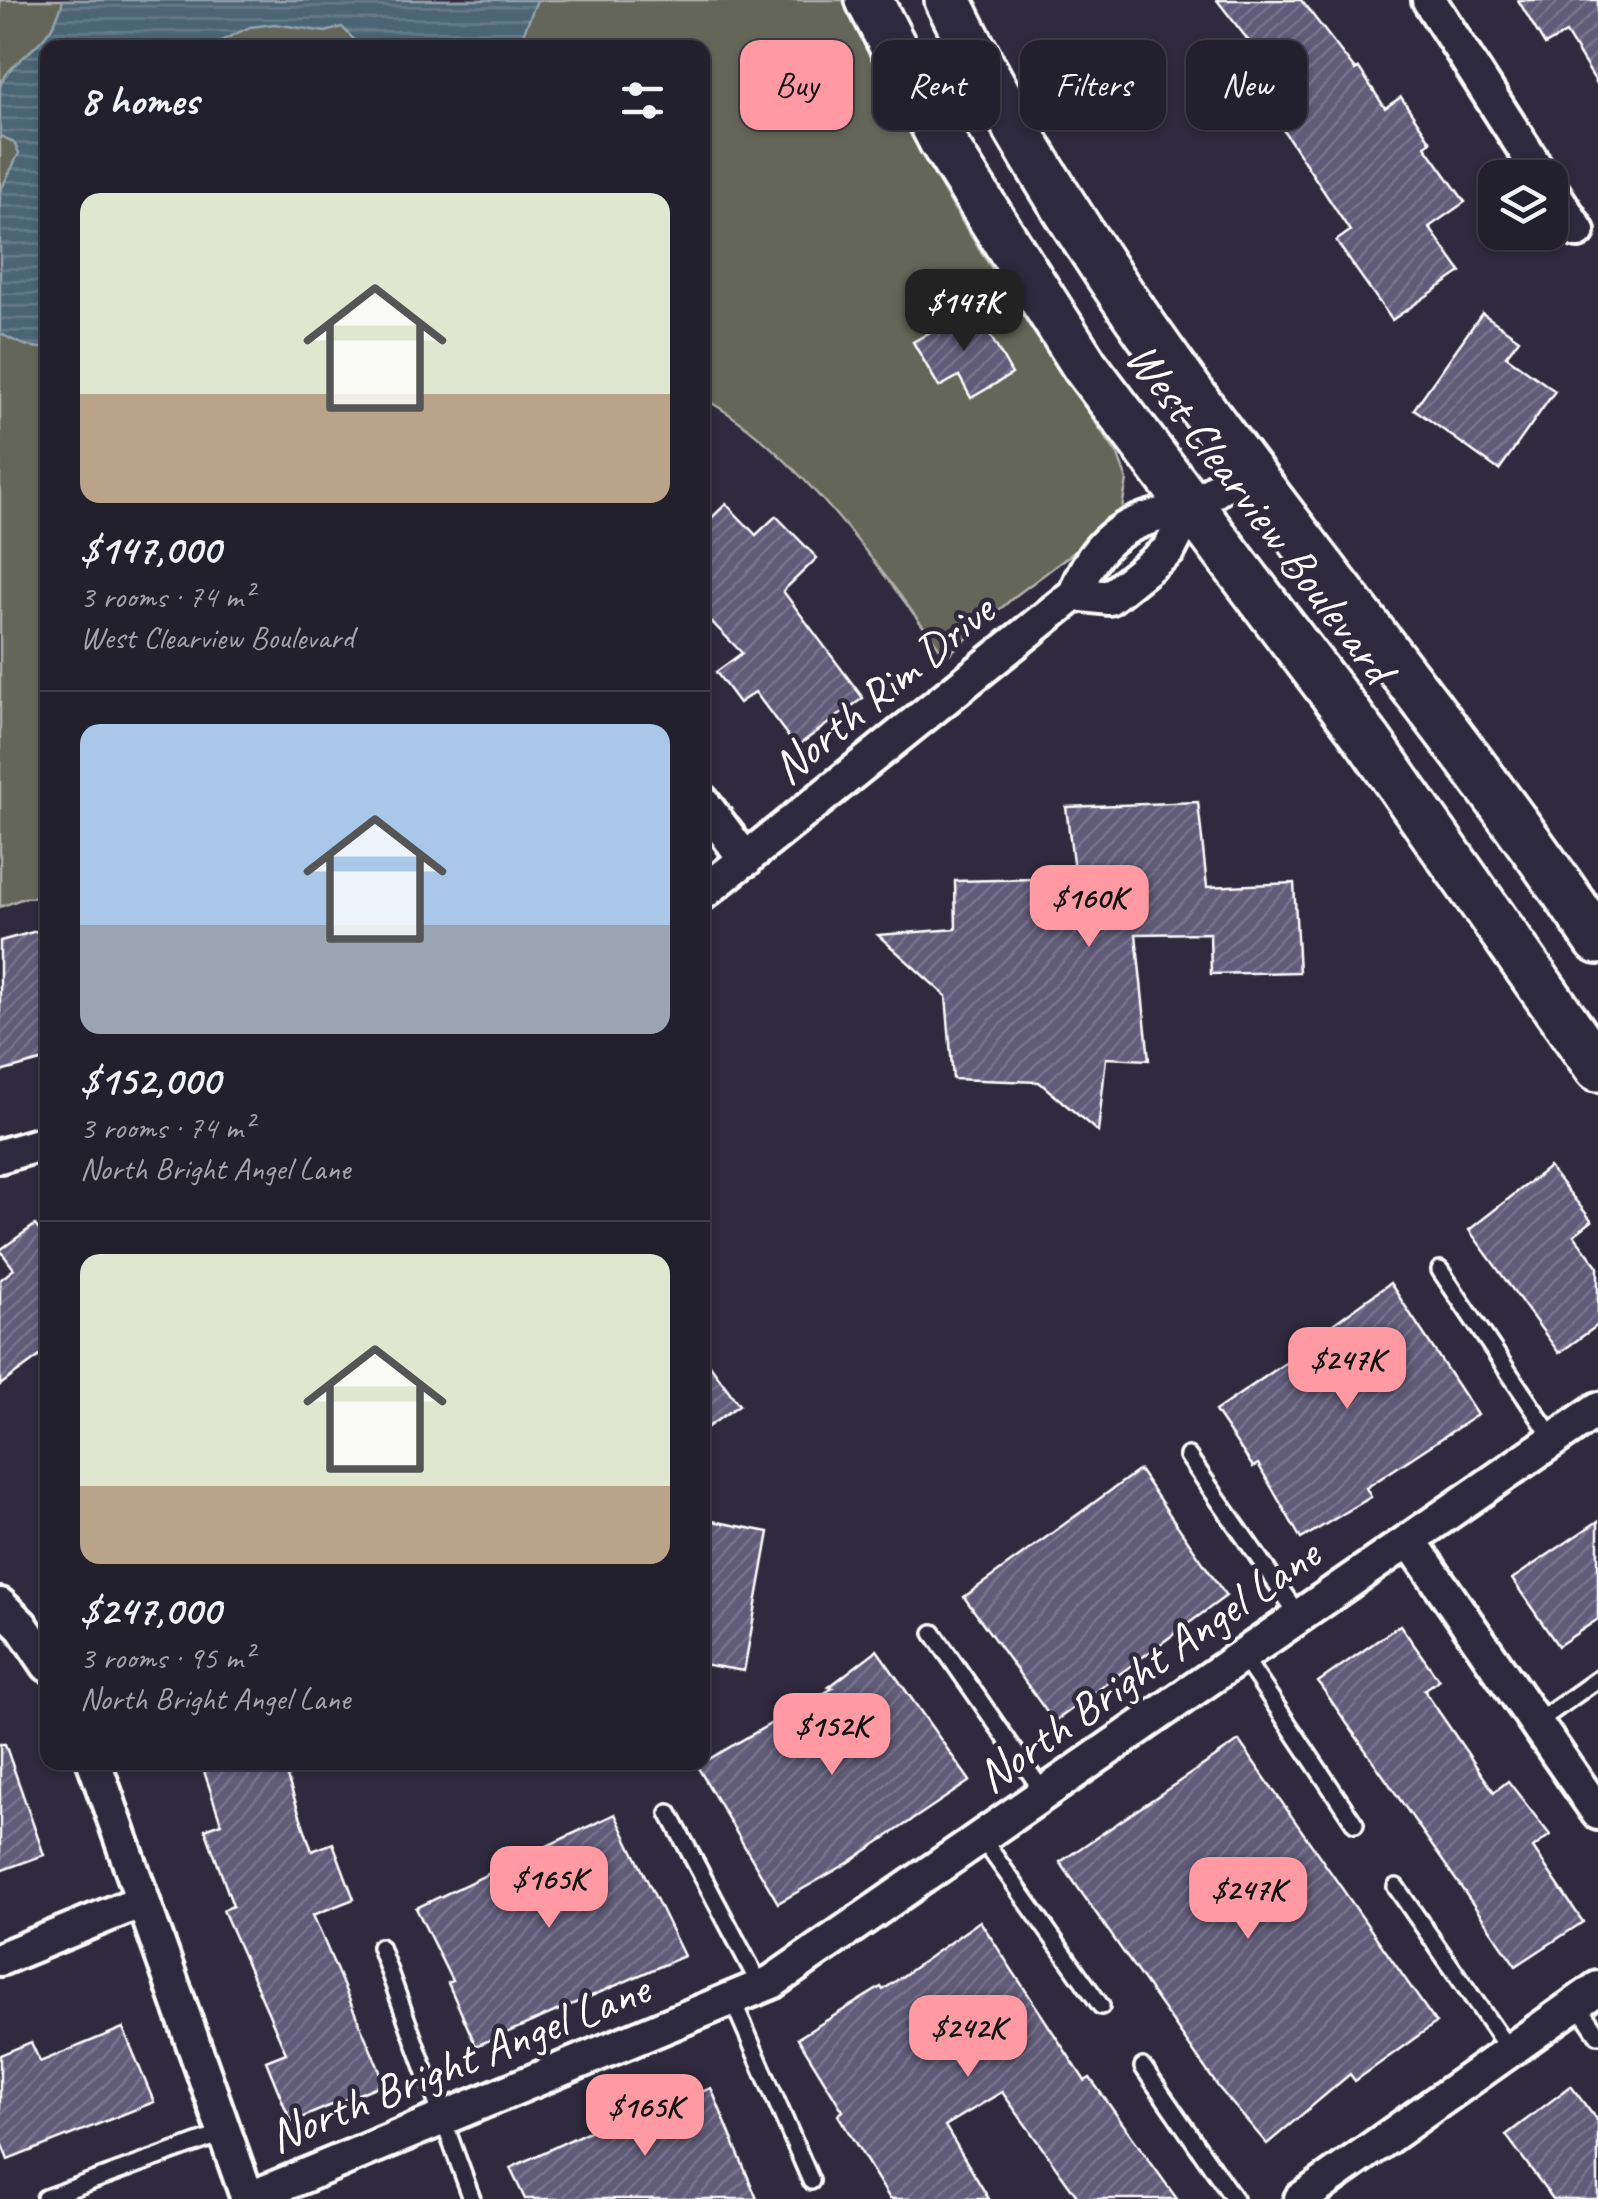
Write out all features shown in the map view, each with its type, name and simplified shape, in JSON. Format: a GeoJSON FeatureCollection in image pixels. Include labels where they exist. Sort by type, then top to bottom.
{"type":"FeatureCollection","features":[{"type":"Feature","properties":{"kind":"street","name":"West Clearview Boulevard"},"geometry":{"type":"LineString","coordinates":[[869,0],[942,140],[1085,366],[1436,832],[1598,1068]]}},
{"type":"Feature","properties":{"kind":"street","name":"West Clearview Boulevard"},"geometry":{"type":"LineString","coordinates":[[948,0],[1000,99],[1140,325],[1500,796],[1598,940]]}},
{"type":"Feature","properties":{"kind":"street"},"geometry":{"type":"LineString","coordinates":[[1429,0],[1532,160]]}},
{"type":"Feature","properties":{"kind":"street"},"geometry":{"type":"LineString","coordinates":[[1568,215],[1578,230]]}},
{"type":"Feature","properties":{"kind":"street","name":"North Rim Drive"},"geometry":{"type":"LineString","coordinates":[[710,888],[920,714],[1075,594],[1109,598],[1169,550],[1190,509],[1246,468]]}},
{"type":"Feature","properties":{"kind":"street"},"geometry":{"type":"LineString","coordinates":[[710,812],[746,860]]}},
{"type":"Feature","properties":{"kind":"street"},"geometry":{"type":"LineString","coordinates":[[0,1156],[40,1144]]}},
{"type":"Feature","properties":{"kind":"street","name":"North Bright Angel Lane"},"geometry":{"type":"LineString","coordinates":[[248,2199],[746,1993],[980,1837],[1598,1410]]}},
{"type":"Feature","properties":{"kind":"street"},"geometry":{"type":"LineString","coordinates":[[1411,1542],[1598,1813]]}},
{"type":"Feature","properties":{"kind":"street"},"geometry":{"type":"LineString","coordinates":[[0,1605],[21,1625],[40,1653]]}},
{"type":"Feature","properties":{"kind":"street"},"geometry":{"type":"LineString","coordinates":[[97,1770],[248,2199]]}},
{"type":"Feature","properties":{"kind":"street"},"geometry":{"type":"LineString","coordinates":[[0,1960],[142,1901]]}},
{"type":"Feature","properties":{"kind":"street"},"geometry":{"type":"LineString","coordinates":[[1301,2199],[1588,1996]]}},
{"type":"Feature","properties":{"kind":"lane"},"geometry":{"type":"LineString","coordinates":[[1440,1270],[1554,1440]]}},
{"type":"Feature","properties":{"kind":"lane"},"geometry":{"type":"LineString","coordinates":[[1188,1456],[1299,1616]]}},
{"type":"Feature","properties":{"kind":"lane"},"geometry":{"type":"LineString","coordinates":[[933,1633],[1044,1793]]}},
{"type":"Feature","properties":{"kind":"lane"},"geometry":{"type":"LineString","coordinates":[[1242,1655],[1355,1824]]}},
{"type":"Feature","properties":{"kind":"lane"},"geometry":{"type":"LineString","coordinates":[[1536,1723],[1598,1680]]}},
{"type":"Feature","properties":{"kind":"lane"},"geometry":{"type":"LineString","coordinates":[[668,1813],[746,1993],[811,2181]]}},
{"type":"Feature","properties":{"kind":"lane"},"geometry":{"type":"LineString","coordinates":[[980,1837],[1100,2006]]}},
{"type":"Feature","properties":{"kind":"lane"},"geometry":{"type":"LineString","coordinates":[[1396,1887],[1510,2053]]}},
{"type":"Feature","properties":{"kind":"lane"},"geometry":{"type":"LineString","coordinates":[[380,1946],[472,2199]]}},
{"type":"Feature","properties":{"kind":"lane"},"geometry":{"type":"LineString","coordinates":[[1588,1996],[1598,2035]]}},
{"type":"Feature","properties":{"kind":"lane"},"geometry":{"type":"LineString","coordinates":[[1143,2067],[1234,2199]]}},
{"type":"Feature","properties":{"kind":"lane"},"geometry":{"type":"LineString","coordinates":[[45,2198],[225,2133]]}},
{"type":"Feature","properties":{"kind":"green space"},"geometry":{"type":"Polygon","coordinates":[[[0,0],[843,0],[873,62],[873,130],[908,130],[1005,290],[1118,455],[1127,480],[1122,508],[1109,526],[1014,597],[946,657],[866,551],[804,480],[772,448],[710,402],[710,40],[40,40],[40,897],[24,898],[0,907],[0,0]]]}},
{"type":"Feature","properties":{"kind":"water"},"geometry":{"type":"Polygon","coordinates":[[[63,0],[537,0],[521,40],[354,40],[342,27],[326,32],[275,24],[250,27],[223,40],[42,40],[63,0]]]}},
{"type":"Feature","properties":{"kind":"water"},"geometry":{"type":"Polygon","coordinates":[[[40,42],[40,348],[0,333],[0,192],[19,153],[14,143],[0,135],[0,87],[12,68],[40,42]]]}},
{"type":"Feature","properties":{"kind":"building"},"geometry":{"type":"Polygon","coordinates":[[[1217,0],[1301,0],[1355,70],[1359,68],[1385,108],[1401,97],[1431,142],[1425,146],[1465,202],[1429,227],[1461,272],[1392,320],[1336,241],[1350,231],[1283,130],[1307,130],[1307,40],[1248,40],[1217,0]]]}},
{"type":"Feature","properties":{"kind":"building"},"geometry":{"type":"Polygon","coordinates":[[[1518,0],[1598,0],[1598,85],[1566,33],[1545,45],[1518,0]]]}},
{"type":"Feature","properties":{"kind":"building"},"geometry":{"type":"Polygon","coordinates":[[[974,307],[1012,374],[971,398],[959,376],[939,387],[913,342],[974,307]]]}},
{"type":"Feature","properties":{"kind":"building"},"geometry":{"type":"Polygon","coordinates":[[[1482,313],[1519,339],[1506,356],[1555,391],[1499,470],[1414,409],[1482,313]]]}},
{"type":"Feature","properties":{"kind":"building"},"geometry":{"type":"Polygon","coordinates":[[[726,504],[756,535],[776,516],[817,558],[783,591],[863,698],[796,747],[755,692],[739,703],[716,672],[742,653],[710,620],[710,519],[726,504]]]}},
{"type":"Feature","properties":{"kind":"building"},"geometry":{"type":"Polygon","coordinates":[[[1198,802],[1207,887],[1294,883],[1299,972],[1211,974],[1210,933],[1136,934],[1149,1060],[1106,1058],[1098,1132],[1039,1082],[953,1079],[946,996],[878,935],[956,929],[955,881],[1075,878],[1066,807],[1198,802]]]}},
{"type":"Feature","properties":{"kind":"building"},"geometry":{"type":"Polygon","coordinates":[[[40,930],[40,1061],[0,1072],[0,941],[40,930]]]}},
{"type":"Feature","properties":{"kind":"building"},"geometry":{"type":"Polygon","coordinates":[[[1549,1167],[1592,1221],[1574,1235],[1598,1267],[1598,1325],[1559,1353],[1469,1230],[1549,1167]]]}},
{"type":"Feature","properties":{"kind":"building"},"geometry":{"type":"Polygon","coordinates":[[[35,1225],[40,1232],[40,1356],[0,1385],[0,1280],[14,1269],[0,1250],[35,1225]]]}},
{"type":"Feature","properties":{"kind":"building"},"geometry":{"type":"Polygon","coordinates":[[[1390,1283],[1477,1415],[1366,1488],[1371,1497],[1301,1539],[1258,1464],[1253,1467],[1215,1411],[1325,1336],[1322,1332],[1390,1283]]]}},
{"type":"Feature","properties":{"kind":"building"},"geometry":{"type":"Polygon","coordinates":[[[710,1365],[739,1405],[710,1425],[710,1365]]]}},
{"type":"Feature","properties":{"kind":"building"},"geometry":{"type":"Polygon","coordinates":[[[1139,1470],[1226,1596],[1054,1722],[964,1597],[1139,1470]]]}},
{"type":"Feature","properties":{"kind":"building"},"geometry":{"type":"Polygon","coordinates":[[[710,1521],[769,1532],[744,1671],[710,1665],[710,1521]]]}},
{"type":"Feature","properties":{"kind":"building"},"geometry":{"type":"Polygon","coordinates":[[[1598,1521],[1598,1619],[1558,1646],[1512,1579],[1598,1521]]]}},
{"type":"Feature","properties":{"kind":"building"},"geometry":{"type":"Polygon","coordinates":[[[1400,1625],[1439,1680],[1424,1690],[1494,1792],[1508,1781],[1550,1835],[1533,1848],[1583,1922],[1516,1966],[1318,1682],[1400,1625]]]}},
{"type":"Feature","properties":{"kind":"building"},"geometry":{"type":"Polygon","coordinates":[[[877,1650],[970,1781],[848,1863],[778,1903],[699,1770],[710,1770],[710,1759],[833,1688],[829,1687],[877,1650]]]}},
{"type":"Feature","properties":{"kind":"building"},"geometry":{"type":"Polygon","coordinates":[[[1239,1741],[1436,2023],[1355,2081],[1350,2074],[1267,2144],[1219,2088],[1060,1862],[1239,1741]]]}},
{"type":"Feature","properties":{"kind":"building"},"geometry":{"type":"Polygon","coordinates":[[[0,1744],[5,1744],[44,1855],[0,1871],[0,1744]]]}},
{"type":"Feature","properties":{"kind":"building"},"geometry":{"type":"Polygon","coordinates":[[[204,1770],[285,1770],[312,1851],[333,1843],[354,1899],[313,1915],[385,2083],[291,2122],[266,2061],[286,2053],[223,1910],[233,1906],[205,1829],[221,1823],[204,1770]]]}},
{"type":"Feature","properties":{"kind":"building"},"geometry":{"type":"Polygon","coordinates":[[[615,1814],[684,1956],[476,2046],[448,1983],[452,1981],[416,1908],[615,1814]]]}},
{"type":"Feature","properties":{"kind":"building"},"geometry":{"type":"Polygon","coordinates":[[[980,1921],[1085,2081],[1090,2078],[1177,2199],[1079,2199],[1002,2092],[945,2126],[989,2199],[890,2199],[838,2115],[843,2111],[798,2038],[881,1987],[883,1990],[980,1921]]]}},
{"type":"Feature","properties":{"kind":"building"},"geometry":{"type":"Polygon","coordinates":[[[123,2028],[154,2102],[8,2160],[0,2140],[0,2055],[31,2042],[40,2062],[123,2028]]]}},
{"type":"Feature","properties":{"kind":"building"},"geometry":{"type":"Polygon","coordinates":[[[1571,2086],[1598,2122],[1598,2199],[1553,2199],[1506,2135],[1571,2086]]]}},
{"type":"Feature","properties":{"kind":"building"},"geometry":{"type":"Polygon","coordinates":[[[711,2088],[757,2199],[525,2199],[510,2168],[602,2125],[605,2131],[711,2088]]]}}]}
